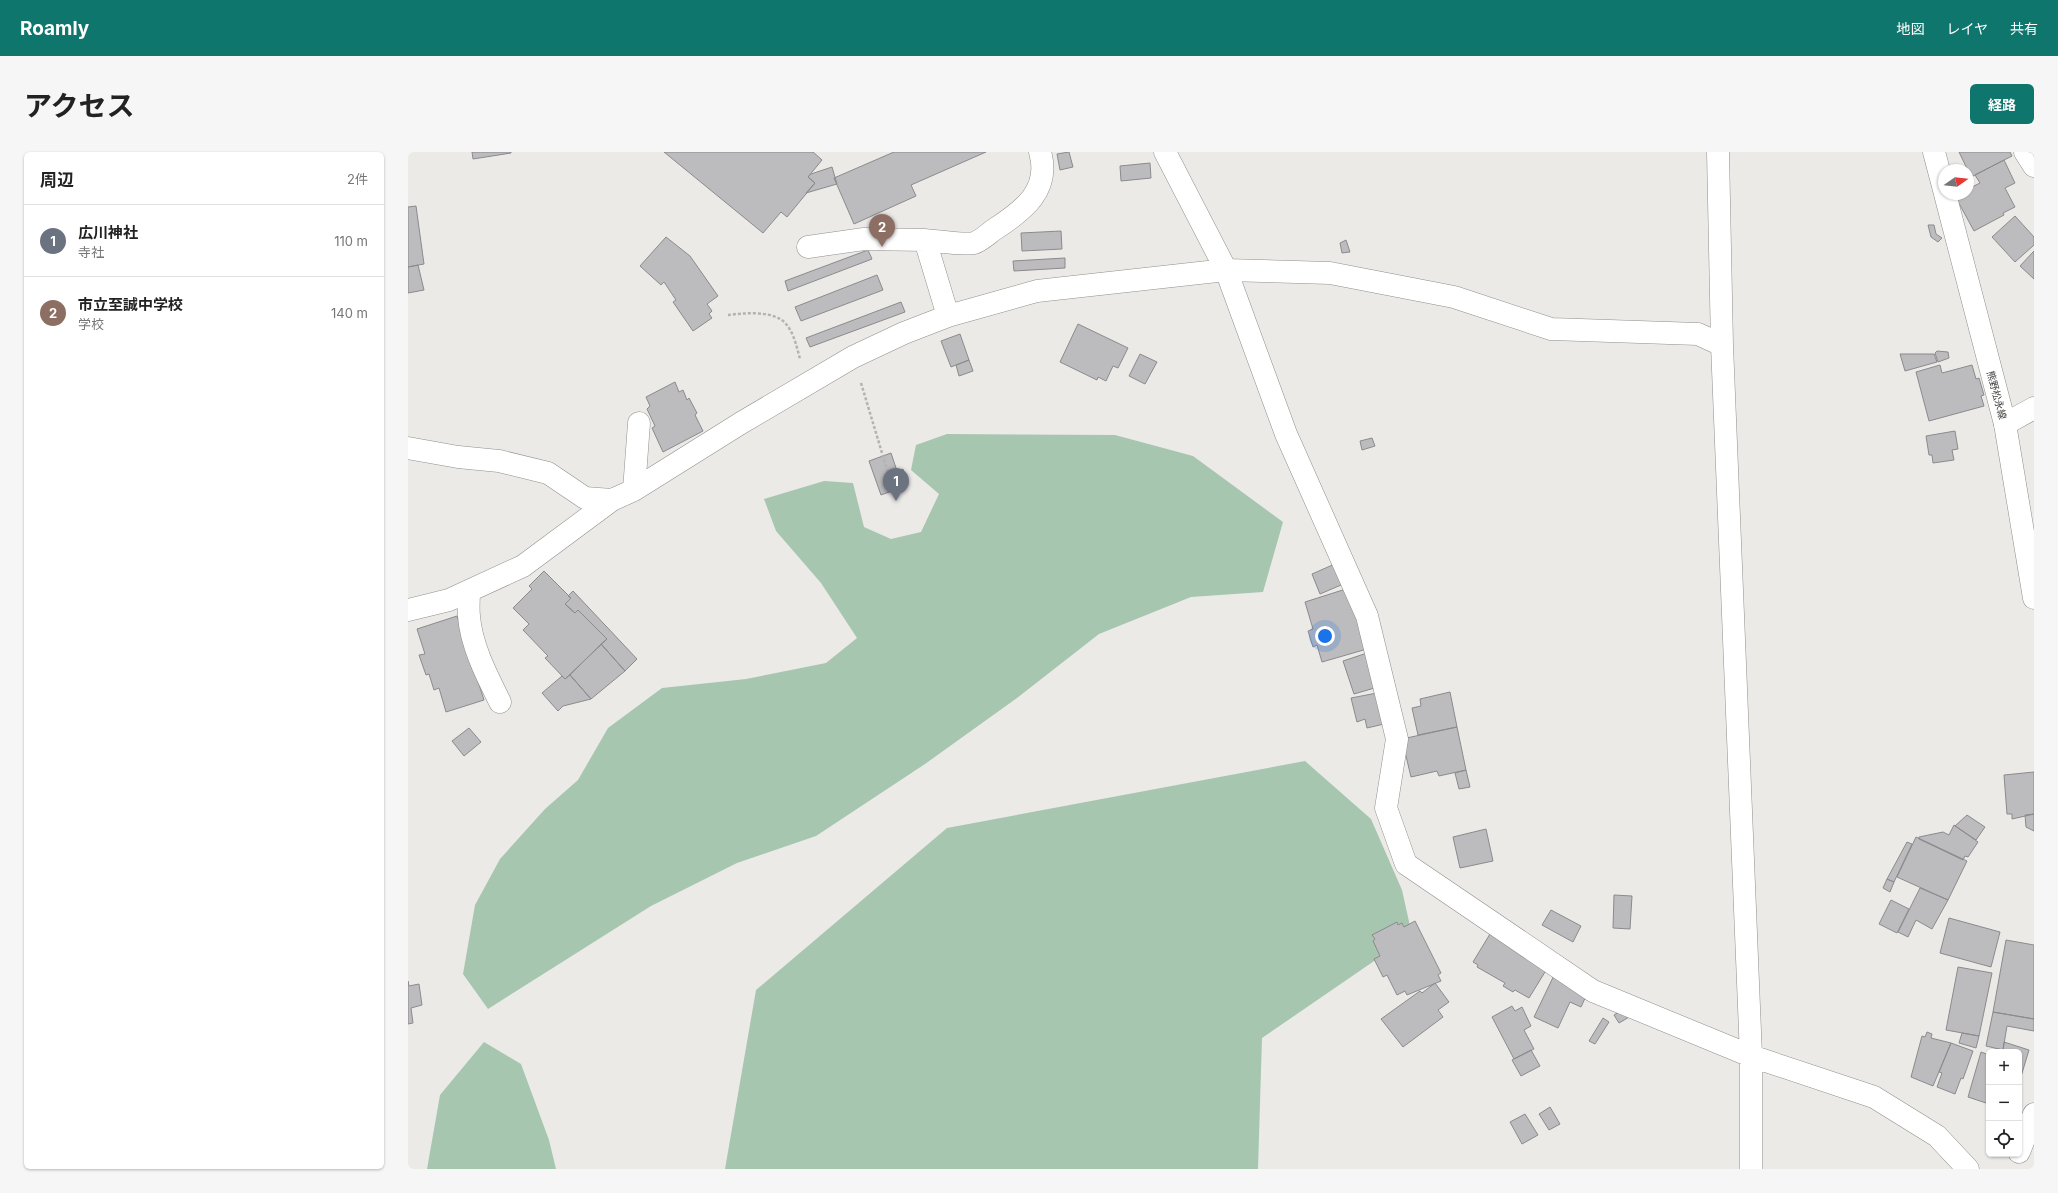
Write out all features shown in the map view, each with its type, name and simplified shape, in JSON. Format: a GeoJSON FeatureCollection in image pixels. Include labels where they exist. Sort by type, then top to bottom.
{"type":"FeatureCollection","features":[{"type":"Feature","properties":{"kind":"street"},"geometry":{"type":"LineString","coordinates":[[808,247],[864,239],[925,240],[974,243],[1013,218],[1030,201],[1040,188],[1044,165],[1040,152]]}},
{"type":"Feature","properties":{"kind":"street"},"geometry":{"type":"LineString","coordinates":[[1165,152],[1226,270],[1286,434],[1368,616],[1397,739],[1386,808],[1406,864],[1593,991],[1750,1056],[1874,1097],[1937,1136],[1968,1169]]}},
{"type":"Feature","properties":{"kind":"street"},"geometry":{"type":"LineString","coordinates":[[1718,152],[1722,345],[1750,1056],[1751,1169]]}},
{"type":"Feature","properties":{"kind":"street"},"geometry":{"type":"LineString","coordinates":[[1934,152],[1938,167]]}},
{"type":"Feature","properties":{"kind":"street"},"geometry":{"type":"LineString","coordinates":[[2025,152],[2034,166]]}},
{"type":"Feature","properties":{"kind":"street","name":"熊野松永線"},"geometry":{"type":"LineString","coordinates":[[1947,200],[2005,424],[2034,598]]}},
{"type":"Feature","properties":{"kind":"street"},"geometry":{"type":"LineString","coordinates":[[925,240],[948,316]]}},
{"type":"Feature","properties":{"kind":"street"},"geometry":{"type":"LineString","coordinates":[[408,610],[449,600],[522,566],[612,500],[634,490],[807,383],[853,357],[904,333],[948,316],[1037,292],[1226,270],[1330,273],[1454,297],[1551,329],[1698,334],[1722,345]]}},
{"type":"Feature","properties":{"kind":"street"},"geometry":{"type":"LineString","coordinates":[[2005,424],[2034,408]]}},
{"type":"Feature","properties":{"kind":"street"},"geometry":{"type":"LineString","coordinates":[[634,490],[639,423]]}},
{"type":"Feature","properties":{"kind":"street"},"geometry":{"type":"LineString","coordinates":[[408,448],[458,457],[499,462],[541,472],[548,474],[585,498],[612,500]]}},
{"type":"Feature","properties":{"kind":"street"},"geometry":{"type":"LineString","coordinates":[[469,591],[469,618],[476,645],[486,672],[500,702]]}},
{"type":"Feature","properties":{"kind":"street"},"geometry":{"type":"LineString","coordinates":[[2022,1143],[2034,1114]]}},
{"type":"Feature","properties":{"kind":"street"},"geometry":{"type":"LineString","coordinates":[[2012,1169],[2016,1157]]}},
{"type":"Feature","properties":{"kind":"path"},"geometry":{"type":"LineString","coordinates":[[728,315],[752,312],[773,317],[786,323],[795,341],[807,383]]}},
{"type":"Feature","properties":{"kind":"path"},"geometry":{"type":"LineString","coordinates":[[853,357],[891,483]]}},
{"type":"Feature","properties":{"kind":"green space"},"geometry":{"type":"Polygon","coordinates":[[[947,434],[1115,435],[1193,456],[1283,522],[1263,592],[1191,597],[1099,634],[1017,698],[925,764],[816,836],[737,863],[651,906],[488,1009],[463,974],[475,905],[500,859],[545,809],[578,780],[608,728],[662,688],[746,679],[826,663],[857,638],[821,583],[776,531],[764,499],[824,481],[853,483],[864,527],[891,539],[921,532],[939,494],[911,470],[916,445],[947,434]]]}},
{"type":"Feature","properties":{"kind":"green space"},"geometry":{"type":"Polygon","coordinates":[[[1305,761],[1371,819],[1402,890],[1412,935],[1262,1038],[1258,1169],[725,1169],[756,990],[947,828],[1305,761]]]}},
{"type":"Feature","properties":{"kind":"green space"},"geometry":{"type":"Polygon","coordinates":[[[484,1042],[521,1064],[549,1140],[556,1169],[427,1169],[440,1095],[484,1042]]]}},
{"type":"Feature","properties":{"kind":"building"},"geometry":{"type":"Polygon","coordinates":[[[472,152],[511,152],[511,153],[473,159],[472,152]]]}},
{"type":"Feature","properties":{"kind":"building"},"geometry":{"type":"Polygon","coordinates":[[[664,152],[813,152],[822,160],[808,177],[815,183],[787,217],[781,212],[763,233],[664,152]]]}},
{"type":"Feature","properties":{"kind":"building"},"geometry":{"type":"Polygon","coordinates":[[[894,152],[986,152],[911,185],[916,196],[854,224],[834,178],[894,152]]]}},
{"type":"Feature","properties":{"kind":"building"},"geometry":{"type":"Polygon","coordinates":[[[1069,152],[1073,167],[1060,170],[1057,154],[1069,152]]]}},
{"type":"Feature","properties":{"kind":"building"},"geometry":{"type":"Polygon","coordinates":[[[1959,152],[2010,152],[2012,156],[1974,175],[1974,164],[1965,164],[1959,152]]]}},
{"type":"Feature","properties":{"kind":"building"},"geometry":{"type":"Polygon","coordinates":[[[2004,160],[2015,183],[2005,188],[2015,207],[2003,213],[2004,215],[1974,231],[1957,200],[1974,200],[1974,186],[1980,183],[1975,175],[2004,160]]]}},
{"type":"Feature","properties":{"kind":"building"},"geometry":{"type":"Polygon","coordinates":[[[1150,163],[1151,178],[1121,181],[1120,166],[1150,163]]]}},
{"type":"Feature","properties":{"kind":"building"},"geometry":{"type":"Polygon","coordinates":[[[832,167],[837,184],[806,193],[815,183],[808,177],[811,174],[832,167]]]}},
{"type":"Feature","properties":{"kind":"building"},"geometry":{"type":"Polygon","coordinates":[[[416,206],[424,264],[408,267],[408,207],[416,206]]]}},
{"type":"Feature","properties":{"kind":"building"},"geometry":{"type":"Polygon","coordinates":[[[2015,216],[2034,237],[2034,245],[2015,262],[1992,237],[2015,216]]]}},
{"type":"Feature","properties":{"kind":"building"},"geometry":{"type":"Polygon","coordinates":[[[1928,225],[1934,225],[1936,234],[1942,238],[1938,242],[1931,237],[1928,225]]]}},
{"type":"Feature","properties":{"kind":"building"},"geometry":{"type":"Polygon","coordinates":[[[1061,231],[1062,249],[1022,251],[1021,233],[1061,231]]]}},
{"type":"Feature","properties":{"kind":"building"},"geometry":{"type":"Polygon","coordinates":[[[666,237],[690,256],[718,296],[707,304],[712,311],[709,314],[712,318],[693,331],[673,302],[676,300],[664,282],[661,285],[640,266],[666,237]]]}},
{"type":"Feature","properties":{"kind":"building"},"geometry":{"type":"Polygon","coordinates":[[[1346,240],[1350,252],[1342,253],[1340,243],[1346,240]]]}},
{"type":"Feature","properties":{"kind":"building"},"geometry":{"type":"Polygon","coordinates":[[[868,250],[872,259],[788,291],[785,281],[868,250]]]}},
{"type":"Feature","properties":{"kind":"building"},"geometry":{"type":"Polygon","coordinates":[[[2034,251],[2034,279],[2020,266],[2034,251]]]}},
{"type":"Feature","properties":{"kind":"building"},"geometry":{"type":"Polygon","coordinates":[[[1065,258],[1065,268],[1014,271],[1013,261],[1065,258]]]}},
{"type":"Feature","properties":{"kind":"building"},"geometry":{"type":"Polygon","coordinates":[[[418,265],[424,290],[408,293],[408,267],[418,265]]]}},
{"type":"Feature","properties":{"kind":"building"},"geometry":{"type":"Polygon","coordinates":[[[877,275],[883,290],[801,321],[795,307],[877,275]]]}},
{"type":"Feature","properties":{"kind":"building"},"geometry":{"type":"Polygon","coordinates":[[[901,302],[905,312],[810,347],[806,338],[901,302]]]}},
{"type":"Feature","properties":{"kind":"building"},"geometry":{"type":"Polygon","coordinates":[[[1078,324],[1128,348],[1118,368],[1113,366],[1106,381],[1098,377],[1097,380],[1060,362],[1078,324]]]}},
{"type":"Feature","properties":{"kind":"building"},"geometry":{"type":"Polygon","coordinates":[[[960,334],[969,360],[951,367],[941,341],[960,334]]]}},
{"type":"Feature","properties":{"kind":"building"},"geometry":{"type":"Polygon","coordinates":[[[1937,351],[1948,352],[1949,358],[1938,362],[1935,353],[1937,351]]]}},
{"type":"Feature","properties":{"kind":"building"},"geometry":{"type":"Polygon","coordinates":[[[1140,354],[1157,362],[1145,384],[1129,376],[1140,354]]]}},
{"type":"Feature","properties":{"kind":"building"},"geometry":{"type":"Polygon","coordinates":[[[1900,354],[1934,354],[1937,362],[1905,371],[1900,354]]]}},
{"type":"Feature","properties":{"kind":"building"},"geometry":{"type":"Polygon","coordinates":[[[969,360],[973,371],[959,376],[956,365],[969,360]]]}},
{"type":"Feature","properties":{"kind":"building"},"geometry":{"type":"Polygon","coordinates":[[[1940,365],[1942,373],[1972,365],[1976,379],[1979,378],[1984,395],[1981,396],[1984,406],[1929,421],[1916,372],[1940,365]]]}},
{"type":"Feature","properties":{"kind":"building"},"geometry":{"type":"Polygon","coordinates":[[[675,382],[679,392],[683,390],[687,400],[689,398],[697,413],[695,415],[703,431],[663,452],[652,428],[655,426],[647,409],[650,406],[646,397],[675,382]]]}},
{"type":"Feature","properties":{"kind":"building"},"geometry":{"type":"Polygon","coordinates":[[[1955,431],[1958,449],[1952,450],[1954,460],[1933,463],[1932,455],[1929,455],[1926,436],[1955,431]]]}},
{"type":"Feature","properties":{"kind":"building"},"geometry":{"type":"Polygon","coordinates":[[[1372,438],[1375,446],[1362,450],[1360,441],[1372,438]]]}},
{"type":"Feature","properties":{"kind":"building"},"geometry":{"type":"Polygon","coordinates":[[[891,453],[897,471],[903,469],[908,485],[881,495],[869,461],[891,453]]]}},
{"type":"Feature","properties":{"kind":"building"},"geometry":{"type":"Polygon","coordinates":[[[1337,563],[1348,582],[1320,594],[1312,574],[1337,563]]]}},
{"type":"Feature","properties":{"kind":"building"},"geometry":{"type":"Polygon","coordinates":[[[544,571],[571,598],[565,604],[575,613],[578,610],[607,639],[565,679],[545,658],[548,656],[523,630],[529,624],[513,608],[532,589],[529,586],[544,571]]]}},
{"type":"Feature","properties":{"kind":"building"},"geometry":{"type":"Polygon","coordinates":[[[1349,588],[1367,649],[1322,662],[1317,645],[1313,647],[1308,631],[1313,629],[1305,602],[1349,588]]]}},
{"type":"Feature","properties":{"kind":"building"},"geometry":{"type":"Polygon","coordinates":[[[573,591],[637,659],[625,671],[601,644],[607,639],[578,610],[575,613],[565,604],[571,598],[568,596],[573,591]]]}},
{"type":"Feature","properties":{"kind":"building"},"geometry":{"type":"Polygon","coordinates":[[[457,616],[484,700],[446,712],[439,688],[434,690],[429,674],[426,675],[419,655],[425,654],[417,629],[457,616]]]}},
{"type":"Feature","properties":{"kind":"building"},"geometry":{"type":"Polygon","coordinates":[[[601,644],[625,671],[591,699],[570,675],[601,644]]]}},
{"type":"Feature","properties":{"kind":"building"},"geometry":{"type":"Polygon","coordinates":[[[1367,653],[1378,687],[1354,694],[1343,661],[1367,653]]]}},
{"type":"Feature","properties":{"kind":"building"},"geometry":{"type":"Polygon","coordinates":[[[570,675],[591,699],[563,706],[558,711],[542,693],[562,676],[565,679],[570,675]]]}},
{"type":"Feature","properties":{"kind":"building"},"geometry":{"type":"Polygon","coordinates":[[[1450,692],[1457,727],[1418,735],[1412,708],[1421,706],[1420,699],[1450,692]]]}},
{"type":"Feature","properties":{"kind":"building"},"geometry":{"type":"Polygon","coordinates":[[[1377,693],[1384,724],[1367,728],[1365,719],[1357,722],[1351,698],[1377,693]]]}},
{"type":"Feature","properties":{"kind":"building"},"geometry":{"type":"Polygon","coordinates":[[[1457,727],[1466,770],[1439,776],[1437,771],[1411,777],[1402,739],[1457,727]]]}},
{"type":"Feature","properties":{"kind":"building"},"geometry":{"type":"Polygon","coordinates":[[[469,728],[481,742],[464,756],[452,741],[469,728]]]}},
{"type":"Feature","properties":{"kind":"building"},"geometry":{"type":"Polygon","coordinates":[[[1466,770],[1470,787],[1459,789],[1455,773],[1466,770]]]}},
{"type":"Feature","properties":{"kind":"building"},"geometry":{"type":"Polygon","coordinates":[[[2034,772],[2034,814],[2012,819],[2012,814],[2007,814],[2004,775],[2034,772]]]}},
{"type":"Feature","properties":{"kind":"building"},"geometry":{"type":"Polygon","coordinates":[[[2034,814],[2034,831],[2026,827],[2025,815],[2034,814]]]}},
{"type":"Feature","properties":{"kind":"building"},"geometry":{"type":"Polygon","coordinates":[[[1967,815],[1985,827],[1976,840],[1955,826],[1967,815]]]}},
{"type":"Feature","properties":{"kind":"building"},"geometry":{"type":"Polygon","coordinates":[[[1954,825],[1978,842],[1968,857],[1965,856],[1963,860],[1919,839],[1919,837],[1943,832],[1949,835],[1954,825]]]}},
{"type":"Feature","properties":{"kind":"building"},"geometry":{"type":"Polygon","coordinates":[[[1486,829],[1493,861],[1460,868],[1453,837],[1486,829]]]}},
{"type":"Feature","properties":{"kind":"building"},"geometry":{"type":"Polygon","coordinates":[[[1916,837],[1967,861],[1948,900],[1897,877],[1916,837]]]}},
{"type":"Feature","properties":{"kind":"building"},"geometry":{"type":"Polygon","coordinates":[[[1907,842],[1912,844],[1894,882],[1887,879],[1907,842]]]}},
{"type":"Feature","properties":{"kind":"building"},"geometry":{"type":"Polygon","coordinates":[[[1887,879],[1894,882],[1890,892],[1883,888],[1887,879]]]}},
{"type":"Feature","properties":{"kind":"building"},"geometry":{"type":"Polygon","coordinates":[[[1920,888],[1948,900],[1932,929],[1916,920],[1908,937],[1898,932],[1920,888]]]}},
{"type":"Feature","properties":{"kind":"building"},"geometry":{"type":"Polygon","coordinates":[[[1614,895],[1632,896],[1630,929],[1613,928],[1614,895]]]}},
{"type":"Feature","properties":{"kind":"building"},"geometry":{"type":"Polygon","coordinates":[[[1891,900],[1909,909],[1897,933],[1879,924],[1891,900]]]}},
{"type":"Feature","properties":{"kind":"building"},"geometry":{"type":"Polygon","coordinates":[[[1551,910],[1581,926],[1573,942],[1542,925],[1551,910]]]}},
{"type":"Feature","properties":{"kind":"building"},"geometry":{"type":"Polygon","coordinates":[[[1949,918],[2000,932],[1991,967],[1940,953],[1949,918]]]}},
{"type":"Feature","properties":{"kind":"building"},"geometry":{"type":"Polygon","coordinates":[[[1415,921],[1441,973],[1438,975],[1441,981],[1407,995],[1405,991],[1397,995],[1387,975],[1383,977],[1374,959],[1380,956],[1373,941],[1375,939],[1372,935],[1397,922],[1398,925],[1402,923],[1404,927],[1415,921]]]}},
{"type":"Feature","properties":{"kind":"building"},"geometry":{"type":"Polygon","coordinates":[[[1496,924],[1553,959],[1529,998],[1515,990],[1513,992],[1503,986],[1505,983],[1477,967],[1478,965],[1473,962],[1496,924]]]}},
{"type":"Feature","properties":{"kind":"building"},"geometry":{"type":"Polygon","coordinates":[[[2006,940],[2034,945],[2034,1019],[1993,1012],[2006,940]]]}},
{"type":"Feature","properties":{"kind":"building"},"geometry":{"type":"Polygon","coordinates":[[[1558,967],[1592,983],[1581,1007],[1570,1002],[1558,1028],[1534,1017],[1558,967]]]}},
{"type":"Feature","properties":{"kind":"building"},"geometry":{"type":"Polygon","coordinates":[[[1958,967],[1992,973],[1979,1036],[1946,1030],[1958,967]]]}},
{"type":"Feature","properties":{"kind":"building"},"geometry":{"type":"Polygon","coordinates":[[[408,981],[409,986],[419,984],[422,1005],[411,1008],[413,1023],[408,1024],[408,981]]]}},
{"type":"Feature","properties":{"kind":"building"},"geometry":{"type":"Polygon","coordinates":[[[1435,983],[1449,1002],[1438,1010],[1443,1017],[1403,1047],[1381,1019],[1420,991],[1422,993],[1435,983]]]}},
{"type":"Feature","properties":{"kind":"building"},"geometry":{"type":"Polygon","coordinates":[[[1631,1005],[1636,1013],[1619,1023],[1614,1015],[1631,1005]]]}},
{"type":"Feature","properties":{"kind":"building"},"geometry":{"type":"Polygon","coordinates":[[[1512,1006],[1515,1011],[1522,1007],[1531,1026],[1524,1030],[1534,1049],[1514,1059],[1492,1017],[1512,1006]]]}},
{"type":"Feature","properties":{"kind":"building"},"geometry":{"type":"Polygon","coordinates":[[[1993,1012],[2034,1019],[2034,1031],[2007,1026],[2003,1049],[1986,1046],[1993,1012]]]}},
{"type":"Feature","properties":{"kind":"building"},"geometry":{"type":"Polygon","coordinates":[[[1603,1018],[1609,1022],[1595,1044],[1589,1041],[1603,1018]]]}},
{"type":"Feature","properties":{"kind":"building"},"geometry":{"type":"Polygon","coordinates":[[[1927,1032],[1932,1034],[1931,1038],[1951,1043],[1933,1086],[1911,1077],[1922,1036],[1925,1037],[1927,1032]]]}},
{"type":"Feature","properties":{"kind":"building"},"geometry":{"type":"Polygon","coordinates":[[[1962,1033],[1979,1036],[1976,1048],[1959,1043],[1962,1033]]]}},
{"type":"Feature","properties":{"kind":"building"},"geometry":{"type":"Polygon","coordinates":[[[2004,1042],[2029,1050],[2022,1073],[2022,1049],[2003,1049],[2004,1042]]]}},
{"type":"Feature","properties":{"kind":"building"},"geometry":{"type":"Polygon","coordinates":[[[1951,1043],[1973,1051],[1963,1079],[1961,1078],[1955,1094],[1937,1087],[1942,1073],[1939,1072],[1951,1043]]]}},
{"type":"Feature","properties":{"kind":"building"},"geometry":{"type":"Polygon","coordinates":[[[1531,1050],[1540,1066],[1521,1076],[1512,1060],[1531,1050]]]}},
{"type":"Feature","properties":{"kind":"building"},"geometry":{"type":"Polygon","coordinates":[[[1981,1052],[1986,1054],[1986,1103],[1968,1097],[1981,1052]]]}},
{"type":"Feature","properties":{"kind":"building"},"geometry":{"type":"Polygon","coordinates":[[[1550,1107],[1560,1124],[1549,1130],[1539,1114],[1550,1107]]]}},
{"type":"Feature","properties":{"kind":"building"},"geometry":{"type":"Polygon","coordinates":[[[1525,1114],[1538,1135],[1522,1144],[1510,1122],[1525,1114]]]}},
{"type":"Feature","properties":{"kind":"place","name":"市立至誠中学校"},"geometry":{"type":"Point","coordinates":[882,247]}},
{"type":"Feature","properties":{"kind":"place","name":"広川神社"},"geometry":{"type":"Point","coordinates":[896,501]}}]}
